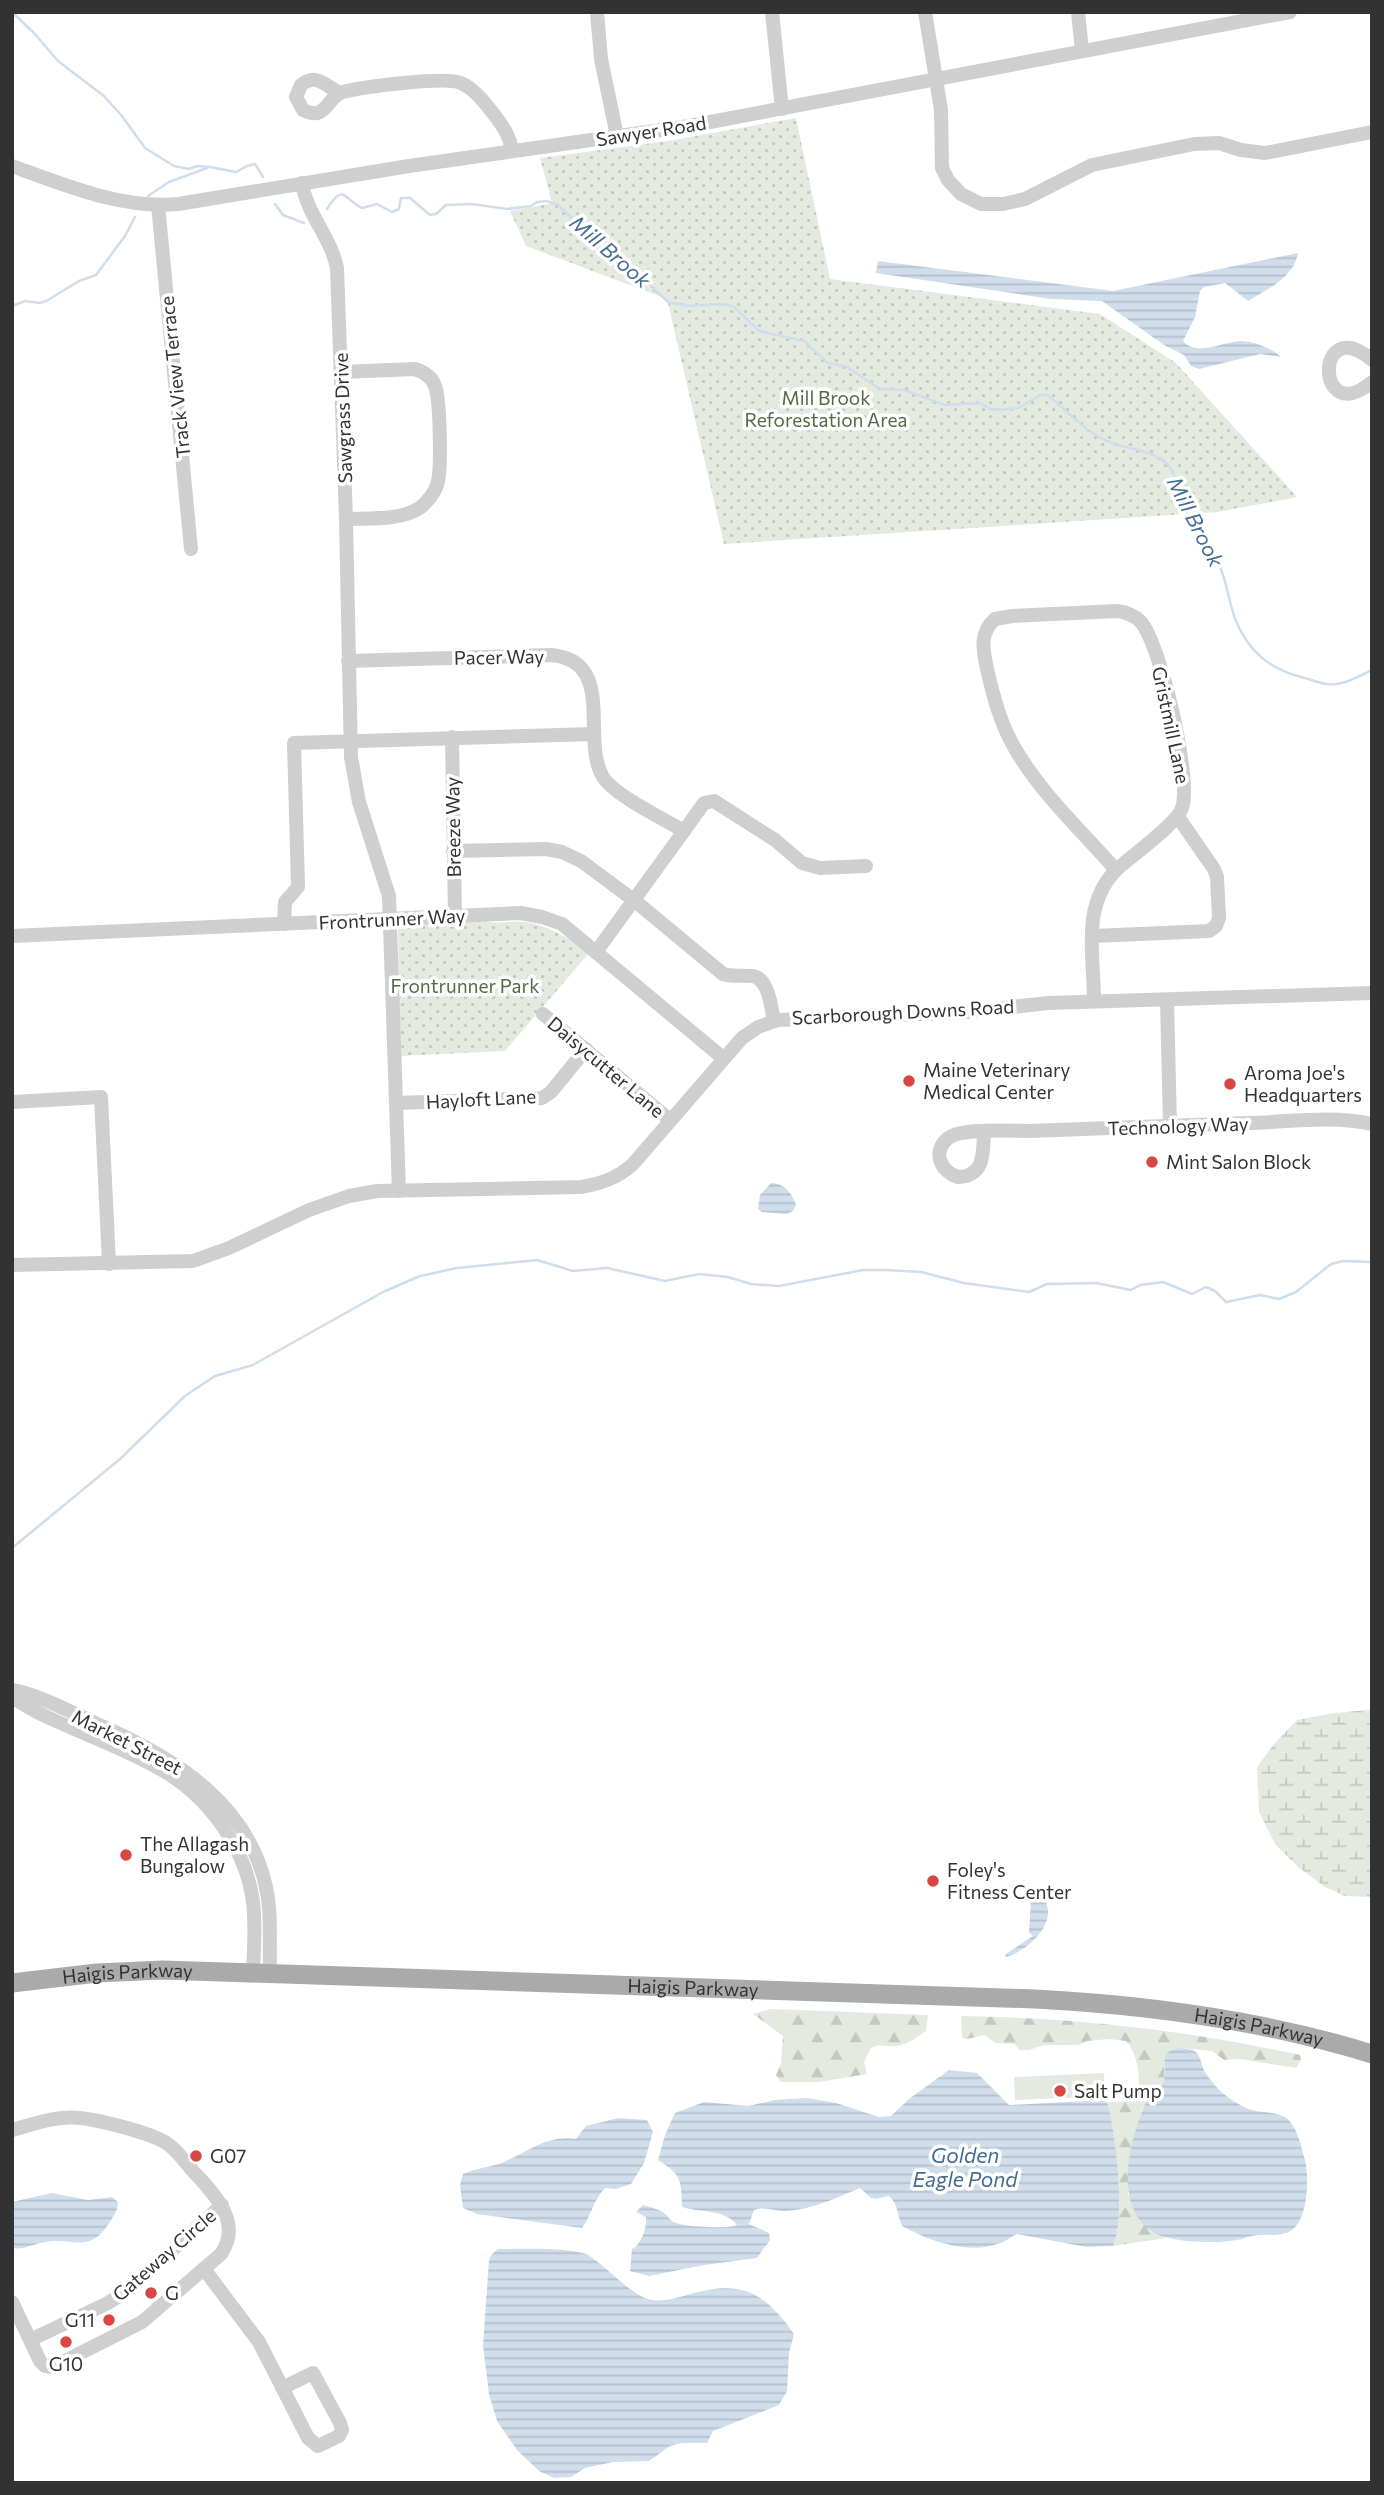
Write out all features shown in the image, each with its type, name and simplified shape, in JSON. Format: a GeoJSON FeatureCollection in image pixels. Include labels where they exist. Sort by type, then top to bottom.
{"type":"FeatureCollection","features":[{"type":"Feature","properties":{"kind":"main road","name":"Haigis Parkway"},"geometry":{"type":"LineString","coordinates":[[12,1983],[132,1971],[262,1972],[1087,2002],[1241,2022],[1372,2054]]}},
{"type":"Feature","properties":{"kind":"street"},"geometry":{"type":"LineString","coordinates":[[597,12],[601,59],[617,136]]}},
{"type":"Feature","properties":{"kind":"street"},"geometry":{"type":"LineString","coordinates":[[772,12],[782,109]]}},
{"type":"Feature","properties":{"kind":"street"},"geometry":{"type":"LineString","coordinates":[[925,12],[941,110],[941,161],[944,173],[961,194],[981,204],[1014,202],[1035,195],[1092,165],[1114,159],[1206,143],[1219,143],[1253,152],[1276,152],[1372,132]]}},
{"type":"Feature","properties":{"kind":"street"},"geometry":{"type":"LineString","coordinates":[[1077,12],[1082,51]]}},
{"type":"Feature","properties":{"kind":"street","name":"Sawyer Road"},"geometry":{"type":"LineString","coordinates":[[12,166],[113,198],[158,205],[194,202],[782,109],[1082,51],[1230,18],[1290,12]]}},
{"type":"Feature","properties":{"kind":"street"},"geometry":{"type":"LineString","coordinates":[[341,93],[432,80],[455,81],[466,86],[488,106],[509,136],[512,150]]}},
{"type":"Feature","properties":{"kind":"street","name":"Sawgrass Drive"},"geometry":{"type":"LineString","coordinates":[[302,183],[309,209],[335,259],[353,775],[359,802],[383,873],[391,919],[399,1191]]}},
{"type":"Feature","properties":{"kind":"street","name":"Track View Terrace"},"geometry":{"type":"LineString","coordinates":[[158,205],[191,549]]}},
{"type":"Feature","properties":{"kind":"street"},"geometry":{"type":"LineString","coordinates":[[1372,360],[1358,349],[1343,349],[1332,357],[1327,370],[1330,382],[1345,393],[1361,391],[1372,382]]}},
{"type":"Feature","properties":{"kind":"street"},"geometry":{"type":"LineString","coordinates":[[341,372],[415,369],[432,380],[438,398],[439,475],[436,488],[428,500],[420,508],[404,514],[346,519]]}},
{"type":"Feature","properties":{"kind":"street","name":"Gristmill Lane"},"geometry":{"type":"LineString","coordinates":[[1116,870],[1031,773],[1012,744],[993,692],[983,648],[984,634],[992,622],[1012,616],[1117,611],[1138,619],[1146,631],[1162,670],[1177,740],[1185,789],[1184,803],[1178,817]]}},
{"type":"Feature","properties":{"kind":"street","name":"Pacer Way"},"geometry":{"type":"LineString","coordinates":[[348,661],[561,656],[576,663],[589,680],[593,698],[598,767],[610,785],[684,831]]}},
{"type":"Feature","properties":{"kind":"street"},"geometry":{"type":"LineString","coordinates":[[284,924],[285,902],[298,887],[294,743],[594,734]]}},
{"type":"Feature","properties":{"kind":"street","name":"Breeze Way"},"geometry":{"type":"LineString","coordinates":[[452,737],[455,916]]}},
{"type":"Feature","properties":{"kind":"street"},"geometry":{"type":"LineString","coordinates":[[596,952],[704,803],[714,801],[775,840],[802,863],[820,869],[866,866]]}},
{"type":"Feature","properties":{"kind":"street"},"geometry":{"type":"LineString","coordinates":[[1093,936],[1209,931],[1216,926],[1219,918],[1216,873],[1178,817],[1116,870],[1097,897],[1093,911],[1093,936],[1094,1002]]}},
{"type":"Feature","properties":{"kind":"street"},"geometry":{"type":"LineString","coordinates":[[453,851],[546,849],[562,852],[581,861],[635,901],[723,974],[732,977],[754,976],[760,979],[766,990],[774,1021]]}},
{"type":"Feature","properties":{"kind":"street","name":"Frontrunner Way"},"geometry":{"type":"LineString","coordinates":[[12,936],[521,913],[562,924],[723,1058]]}},
{"type":"Feature","properties":{"kind":"street","name":"Scarborough Downs Road"},"geometry":{"type":"LineString","coordinates":[[12,1265],[193,1261],[209,1257],[284,1220],[331,1201],[363,1194],[596,1185],[627,1169],[723,1058],[751,1030],[789,1018],[968,1012],[1094,1002],[1372,993]]}},
{"type":"Feature","properties":{"kind":"street"},"geometry":{"type":"LineString","coordinates":[[1167,1000],[1170,1126]]}},
{"type":"Feature","properties":{"kind":"street","name":"Daisycutter Lane"},"geometry":{"type":"LineString","coordinates":[[543,1014],[670,1121]]}},
{"type":"Feature","properties":{"kind":"street","name":"Hayloft Lane"},"geometry":{"type":"LineString","coordinates":[[396,1103],[542,1098],[551,1092],[586,1049]]}},
{"type":"Feature","properties":{"kind":"street"},"geometry":{"type":"LineString","coordinates":[[12,1102],[101,1097],[109,1264]]}},
{"type":"Feature","properties":{"kind":"street","name":"Technology Way"},"geometry":{"type":"LineString","coordinates":[[984,1132],[1339,1119],[1372,1124]]}},
{"type":"Feature","properties":{"kind":"street","name":"Market Street"},"geometry":{"type":"LineString","coordinates":[[12,1690],[67,1711],[159,1754],[209,1789],[230,1811],[248,1838],[267,1888],[262,1972]]}},
{"type":"Feature","properties":{"kind":"street","name":"Market Street"},"geometry":{"type":"LineString","coordinates":[[12,1698],[42,1715],[163,1770],[212,1811],[232,1842],[244,1870],[253,1899],[262,1972]]}},
{"type":"Feature","properties":{"kind":"street","name":"Gateway Circle"},"geometry":{"type":"LineString","coordinates":[[12,2130],[57,2118],[72,2117],[90,2119],[160,2140],[175,2150],[215,2195],[230,2229],[228,2243],[221,2253],[142,2322],[61,2364],[49,2367],[41,2364],[12,2302]]}},
{"type":"Feature","properties":{"kind":"street","name":"Gateway Circle"},"geometry":{"type":"LineString","coordinates":[[30,2340],[108,2303],[127,2291],[222,2206]]}},
{"type":"Feature","properties":{"kind":"street"},"geometry":{"type":"LineString","coordinates":[[204,2269],[225,2293],[244,2325],[256,2336],[282,2388],[313,2444],[318,2446],[339,2436],[342,2430],[340,2423],[313,2373],[282,2388]]}},
{"type":"Feature","properties":{"kind":"green space","name":"Mill Brook Reforestation Area"},"geometry":{"type":"Polygon","coordinates":[[[796,118],[830,279],[1100,314],[1176,363],[1297,497],[1218,512],[724,544],[667,299],[526,246],[510,211],[552,203],[540,158],[668,141],[796,118]]]}},
{"type":"Feature","properties":{"kind":"green space","name":"Frontrunner Park"},"geometry":{"type":"Polygon","coordinates":[[[478,919],[540,925],[567,938],[589,953],[505,1051],[400,1056],[398,926],[478,919]]]}},
{"type":"Feature","properties":{"kind":"green space"},"geometry":{"type":"Polygon","coordinates":[[[1372,1711],[1372,1897],[1345,1896],[1325,1887],[1297,1866],[1275,1844],[1259,1812],[1257,1767],[1297,1720],[1372,1711]]]}},
{"type":"Feature","properties":{"kind":"green space"},"geometry":{"type":"Polygon","coordinates":[[[771,2009],[928,2015],[926,2031],[911,2041],[898,2046],[880,2045],[871,2048],[864,2062],[867,2074],[819,2082],[781,2082],[776,2075],[781,2063],[783,2036],[753,2014],[771,2009]]]}},
{"type":"Feature","properties":{"kind":"green space"},"geometry":{"type":"Polygon","coordinates":[[[963,2016],[1049,2019],[1174,2032],[1300,2055],[1301,2060],[1296,2068],[1240,2059],[1224,2060],[1212,2051],[1182,2048],[1164,2062],[1164,2080],[1142,2110],[1132,2145],[1128,2194],[1149,2231],[1166,2238],[1113,2246],[1117,2234],[1119,2197],[1114,2134],[1107,2102],[1136,2101],[1139,2097],[1138,2067],[1131,2047],[1126,2041],[1109,2039],[1087,2041],[1078,2045],[1044,2045],[1019,2050],[1015,2044],[995,2043],[985,2035],[962,2038],[963,2016]]]}},
{"type":"Feature","properties":{"kind":"green space","name":"Salt Pump"},"geometry":{"type":"Polygon","coordinates":[[[1104,2073],[1105,2096],[1015,2100],[1014,2077],[1104,2073]]]}},
{"type":"Feature","properties":{"kind":"water"},"geometry":{"type":"Polygon","coordinates":[[[1298,253],[1285,276],[1248,301],[1225,283],[1204,287],[1200,291],[1195,317],[1183,341],[1189,346],[1203,348],[1245,341],[1268,348],[1281,357],[1260,354],[1199,369],[1191,366],[1184,355],[1164,345],[1102,301],[1051,299],[876,273],[878,261],[1113,291],[1298,253]]]}},
{"type":"Feature","properties":{"kind":"water"},"geometry":{"type":"Polygon","coordinates":[[[771,1183],[784,1187],[790,1193],[796,1205],[793,1211],[787,1214],[762,1212],[758,1209],[760,1195],[771,1183]]]}},
{"type":"Feature","properties":{"kind":"water"},"geometry":{"type":"Polygon","coordinates":[[[1042,1896],[1047,1905],[1045,1925],[1032,1942],[1005,1957],[1033,1936],[1029,1932],[1031,1899],[1042,1896]]]}},
{"type":"Feature","properties":{"kind":"water"},"geometry":{"type":"Polygon","coordinates":[[[1182,2048],[1197,2053],[1209,2078],[1233,2100],[1249,2109],[1285,2117],[1293,2125],[1305,2160],[1307,2184],[1303,2212],[1292,2230],[1281,2234],[1249,2236],[1240,2240],[1177,2240],[1155,2234],[1138,2217],[1128,2188],[1133,2139],[1145,2105],[1164,2080],[1167,2054],[1182,2048]]]}},
{"type":"Feature","properties":{"kind":"water","name":"Golden Eagle Pond"},"geometry":{"type":"Polygon","coordinates":[[[949,2070],[977,2073],[1009,2105],[1103,2100],[1107,2102],[1114,2133],[1119,2197],[1117,2234],[1113,2246],[1086,2247],[1017,2234],[1003,2242],[978,2248],[951,2245],[902,2226],[889,2196],[873,2198],[860,2188],[806,2208],[787,2211],[754,2210],[749,2224],[769,2233],[770,2240],[757,2258],[649,2276],[630,2271],[632,2249],[641,2239],[646,2226],[646,2217],[636,2212],[643,2205],[659,2210],[672,2221],[681,2224],[716,2227],[737,2225],[726,2216],[682,2207],[679,2179],[658,2160],[675,2113],[704,2102],[748,2106],[775,2100],[807,2098],[836,2103],[879,2117],[891,2116],[909,2099],[949,2070]]]}},
{"type":"Feature","properties":{"kind":"water"},"geometry":{"type":"Polygon","coordinates":[[[618,2118],[647,2120],[653,2132],[644,2163],[631,2184],[616,2189],[605,2188],[582,2228],[477,2214],[463,2208],[460,2185],[463,2174],[506,2161],[544,2143],[564,2138],[576,2139],[586,2126],[618,2118]]]}},
{"type":"Feature","properties":{"kind":"water"},"geometry":{"type":"Polygon","coordinates":[[[52,2193],[88,2200],[112,2197],[118,2202],[116,2212],[102,2232],[88,2242],[55,2241],[12,2248],[12,2202],[52,2193]]]}},
{"type":"Feature","properties":{"kind":"water"},"geometry":{"type":"Polygon","coordinates":[[[498,2249],[581,2252],[633,2291],[653,2300],[669,2300],[724,2288],[750,2293],[772,2308],[794,2334],[789,2353],[787,2391],[779,2405],[713,2431],[707,2443],[670,2446],[649,2461],[613,2462],[585,2468],[571,2477],[554,2478],[539,2471],[517,2450],[497,2421],[489,2394],[483,2346],[489,2260],[498,2249]]]}},
{"type":"Feature","properties":{"kind":"waterway","name":"Mill Brook"},"geometry":{"type":"LineString","coordinates":[[12,12],[58,61],[104,96],[145,148],[174,166],[189,169],[197,166],[236,172],[255,164],[263,177]]}},
{"type":"Feature","properties":{"kind":"waterway"},"geometry":{"type":"LineString","coordinates":[[148,196],[169,182],[207,168]]}},
{"type":"Feature","properties":{"kind":"waterway","name":"Mill Brook"},"geometry":{"type":"LineString","coordinates":[[327,209],[341,194],[362,208],[377,204],[392,212],[399,209],[401,198],[410,198],[430,215],[436,214],[446,205],[472,204],[507,209],[547,201],[558,205],[625,271],[649,284],[668,302],[688,306],[723,304],[734,307],[759,331],[804,341],[828,363],[847,367],[880,389],[904,390],[945,405],[980,403],[990,409],[1000,410],[1018,408],[1041,395],[1047,395],[1093,434],[1108,442],[1152,454],[1170,468],[1189,521],[1220,567],[1241,632],[1262,658],[1290,674],[1328,684],[1346,682],[1372,670]]}},
{"type":"Feature","properties":{"kind":"waterway","name":"Mill Brook"},"geometry":{"type":"LineString","coordinates":[[275,204],[283,215],[304,223]]}},
{"type":"Feature","properties":{"kind":"waterway"},"geometry":{"type":"LineString","coordinates":[[12,306],[25,301],[40,303],[79,281],[96,275],[125,236],[135,217]]}},
{"type":"Feature","properties":{"kind":"waterway"},"geometry":{"type":"LineString","coordinates":[[12,1548],[120,1459],[185,1396],[215,1376],[253,1365],[383,1292],[420,1276],[457,1268],[537,1260],[573,1271],[607,1268],[665,1281],[699,1274],[728,1277],[751,1284],[779,1286],[863,1270],[886,1270],[921,1272],[964,1283],[1029,1292],[1047,1284],[1096,1283],[1131,1290],[1140,1285],[1163,1282],[1192,1294],[1206,1287],[1215,1291],[1226,1302],[1260,1295],[1279,1299],[1296,1292],[1331,1264],[1343,1261],[1372,1262]]}},
{"type":"Feature","properties":{"kind":"place","name":"Maine Veterinary Medical Center"},"geometry":{"type":"Point","coordinates":[909,1081]}},
{"type":"Feature","properties":{"kind":"place","name":"Aroma Joe's Headquarters"},"geometry":{"type":"Point","coordinates":[1230,1084]}},
{"type":"Feature","properties":{"kind":"place","name":"Mint Salon Block"},"geometry":{"type":"Point","coordinates":[1152,1162]}},
{"type":"Feature","properties":{"kind":"place","name":"The Allagash Bungalow"},"geometry":{"type":"Point","coordinates":[126,1855]}},
{"type":"Feature","properties":{"kind":"place","name":"Foley's Fitness Center"},"geometry":{"type":"Point","coordinates":[933,1881]}},
{"type":"Feature","properties":{"kind":"place","name":"Salt Pump"},"geometry":{"type":"Point","coordinates":[1060,2091]}},
{"type":"Feature","properties":{"kind":"place","name":"G07"},"geometry":{"type":"Point","coordinates":[196,2156]}},
{"type":"Feature","properties":{"kind":"place","name":"G"},"geometry":{"type":"Point","coordinates":[151,2293]}},
{"type":"Feature","properties":{"kind":"place","name":"G11"},"geometry":{"type":"Point","coordinates":[109,2320]}},
{"type":"Feature","properties":{"kind":"place","name":"G10"},"geometry":{"type":"Point","coordinates":[66,2342]}}]}
